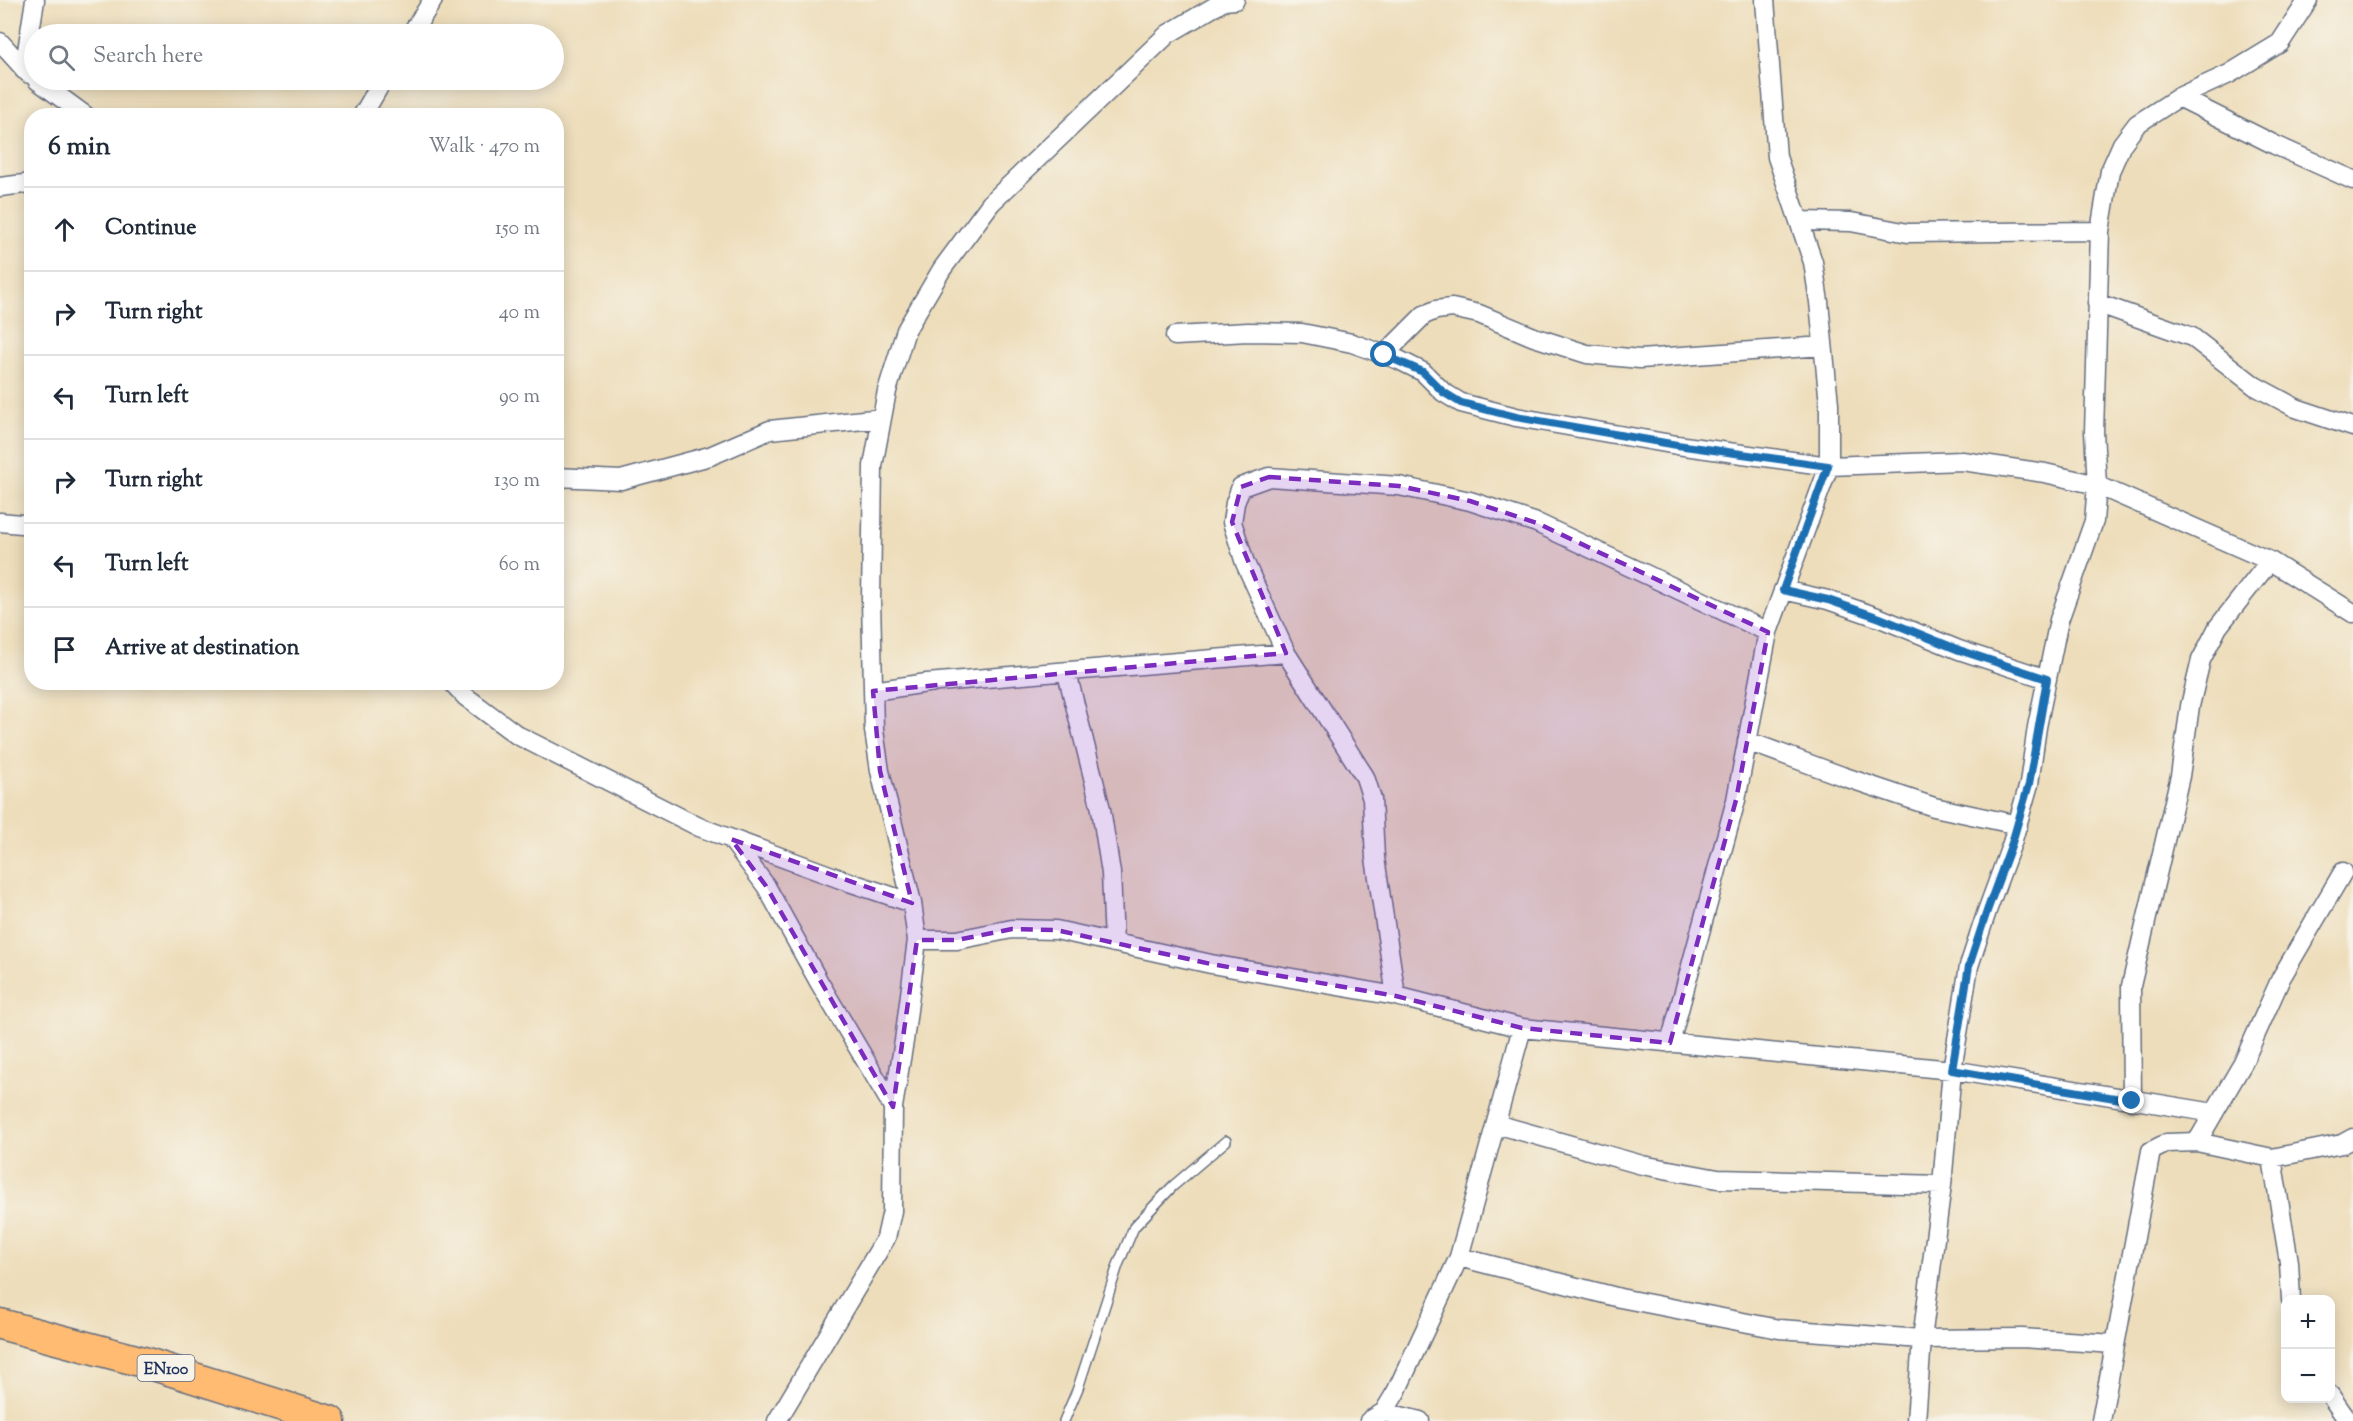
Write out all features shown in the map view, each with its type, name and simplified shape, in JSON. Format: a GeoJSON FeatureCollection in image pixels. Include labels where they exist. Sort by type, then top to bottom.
{"type":"FeatureCollection","features":[{"type":"Feature","properties":{"kind":"main road","name":"EN100"},"geometry":{"type":"LineString","coordinates":[[0,1324],[147,1363],[330,1421]]}},
{"type":"Feature","properties":{"kind":"street"},"geometry":{"type":"LineString","coordinates":[[33,24],[34,0]]}},
{"type":"Feature","properties":{"kind":"street"},"geometry":{"type":"LineString","coordinates":[[417,24],[433,0]]}},
{"type":"Feature","properties":{"kind":"street"},"geometry":{"type":"LineString","coordinates":[[777,1421],[886,1238],[892,1211],[893,1107],[917,940],[912,903],[880,771],[874,730],[871,600],[873,466],[887,391],[906,330],[942,269],[991,203],[1168,34],[1228,0]]}},
{"type":"Feature","properties":{"kind":"street"},"geometry":{"type":"LineString","coordinates":[[1670,1043],[1736,800],[1768,632],[1828,466],[1829,404],[1819,302],[1813,262],[1777,157],[1765,0]]}},
{"type":"Feature","properties":{"kind":"street"},"geometry":{"type":"LineString","coordinates":[[1916,1421],[1922,1339],[1942,1185],[1952,1070],[1969,966],[2018,825],[2029,784],[2059,620],[2094,521],[2097,485],[2094,432],[2100,231],[2110,171],[2122,144],[2137,124],[2179,96],[2229,74],[2280,43],[2308,0]]}},
{"type":"Feature","properties":{"kind":"street"},"geometry":{"type":"LineString","coordinates":[[0,42],[24,68]]}},
{"type":"Feature","properties":{"kind":"street"},"geometry":{"type":"LineString","coordinates":[[51,90],[75,108]]}},
{"type":"Feature","properties":{"kind":"street"},"geometry":{"type":"LineString","coordinates":[[367,108],[377,90]]}},
{"type":"Feature","properties":{"kind":"street"},"geometry":{"type":"LineString","coordinates":[[2179,96],[2275,145],[2353,180]]}},
{"type":"Feature","properties":{"kind":"street"},"geometry":{"type":"LineString","coordinates":[[0,187],[24,184]]}},
{"type":"Feature","properties":{"kind":"street"},"geometry":{"type":"LineString","coordinates":[[1799,221],[1851,222],[1908,233],[2100,231]]}},
{"type":"Feature","properties":{"kind":"street"},"geometry":{"type":"LineString","coordinates":[[2097,303],[2192,337],[2254,386],[2296,408],[2353,427]]}},
{"type":"Feature","properties":{"kind":"street"},"geometry":{"type":"LineString","coordinates":[[1384,355],[1424,315],[1436,310],[1452,308],[1479,314],[1534,337],[1587,354],[1640,359],[1823,346]]}},
{"type":"Feature","properties":{"kind":"street"},"geometry":{"type":"LineString","coordinates":[[1175,336],[1248,332],[1302,333],[1352,343],[1423,372],[1443,392],[1461,403],[1516,417],[1677,445],[1828,466],[1962,461],[2044,473],[2097,485],[2270,561],[2353,612]]}},
{"type":"Feature","properties":{"kind":"street"},"geometry":{"type":"LineString","coordinates":[[564,477],[621,480],[710,456],[770,430],[882,418]]}},
{"type":"Feature","properties":{"kind":"street"},"geometry":{"type":"LineString","coordinates":[[1396,996],[1375,858],[1372,799],[1365,777],[1286,653],[1245,563],[1232,522],[1235,503],[1241,487],[1269,477],[1399,486],[1470,501],[1537,524],[1768,632]]}},
{"type":"Feature","properties":{"kind":"street"},"geometry":{"type":"LineString","coordinates":[[0,522],[24,524]]}},
{"type":"Feature","properties":{"kind":"street"},"geometry":{"type":"LineString","coordinates":[[2132,1101],[2132,986],[2180,776],[2190,706],[2201,660],[2218,627],[2270,561]]}},
{"type":"Feature","properties":{"kind":"street"},"geometry":{"type":"LineString","coordinates":[[1783,590],[1838,603],[1959,650],[2047,679]]}},
{"type":"Feature","properties":{"kind":"street"},"geometry":{"type":"LineString","coordinates":[[873,692],[927,683],[1286,653]]}},
{"type":"Feature","properties":{"kind":"street"},"geometry":{"type":"LineString","coordinates":[[1067,673],[1101,809],[1111,873],[1114,943]]}},
{"type":"Feature","properties":{"kind":"street"},"geometry":{"type":"LineString","coordinates":[[459,690],[518,735],[699,827],[912,903]]}},
{"type":"Feature","properties":{"kind":"street"},"geometry":{"type":"LineString","coordinates":[[1747,741],[1934,807],[2018,825]]}},
{"type":"Feature","properties":{"kind":"street"},"geometry":{"type":"LineString","coordinates":[[731,839],[766,886],[819,982],[893,1107]]}},
{"type":"Feature","properties":{"kind":"street"},"geometry":{"type":"LineString","coordinates":[[2197,1142],[2243,1063],[2280,978],[2343,872]]}},
{"type":"Feature","properties":{"kind":"street"},"geometry":{"type":"LineString","coordinates":[[917,940],[957,940],[1012,929],[1056,930],[1211,964],[1396,996],[1522,1028],[1952,1070],[2214,1113]]}},
{"type":"Feature","properties":{"kind":"street"},"geometry":{"type":"LineString","coordinates":[[1377,1416],[1396,1392],[1459,1257],[1522,1028]]}},
{"type":"Feature","properties":{"kind":"street"},"geometry":{"type":"LineString","coordinates":[[1496,1124],[1642,1165],[1718,1179],[1942,1185]]}},
{"type":"Feature","properties":{"kind":"street"},"geometry":{"type":"LineString","coordinates":[[2101,1421],[2151,1151],[2167,1143],[2197,1142],[2272,1158],[2332,1147],[2353,1138]]}},
{"type":"Feature","properties":{"kind":"street"},"geometry":{"type":"LineString","coordinates":[[2272,1158],[2289,1262],[2291,1295]]}},
{"type":"Feature","properties":{"kind":"street"},"geometry":{"type":"LineString","coordinates":[[1459,1257],[1620,1298],[1779,1329],[1922,1339],[2022,1338],[2115,1344]]}},
{"type":"Feature","properties":{"kind":"street"},"geometry":{"type":"LineString","coordinates":[[2335,1401],[2348,1421]]}},
{"type":"Feature","properties":{"kind":"street"},"geometry":{"type":"LineString","coordinates":[[1377,1416],[1420,1421]]}},
{"type":"Feature","properties":{"kind":"lane"},"geometry":{"type":"LineString","coordinates":[[1064,1421],[1078,1388],[1118,1265],[1134,1227],[1173,1186],[1226,1141]]}},
{"type":"Feature","properties":{"kind":"highlighted area"},"geometry":{"type":"Polygon","coordinates":[[[1269,477],[1399,486],[1470,501],[1537,523],[1768,632],[1736,800],[1670,1043],[1522,1028],[1396,996],[1211,964],[1056,930],[1012,929],[957,940],[917,940],[893,1107],[766,886],[731,839],[912,903],[880,771],[873,691],[1286,653],[1232,522],[1241,487],[1269,477]]]}},
{"type":"Feature","properties":{"kind":"route"},"geometry":{"type":"LineString","coordinates":[[1384,355],[1423,372],[1443,392],[1461,403],[1516,417],[1677,445],[1828,466],[1783,590],[1828,600],[1959,650],[2047,679],[2029,784],[2012,843],[1969,966],[1952,1070],[2132,1101]]}}]}
